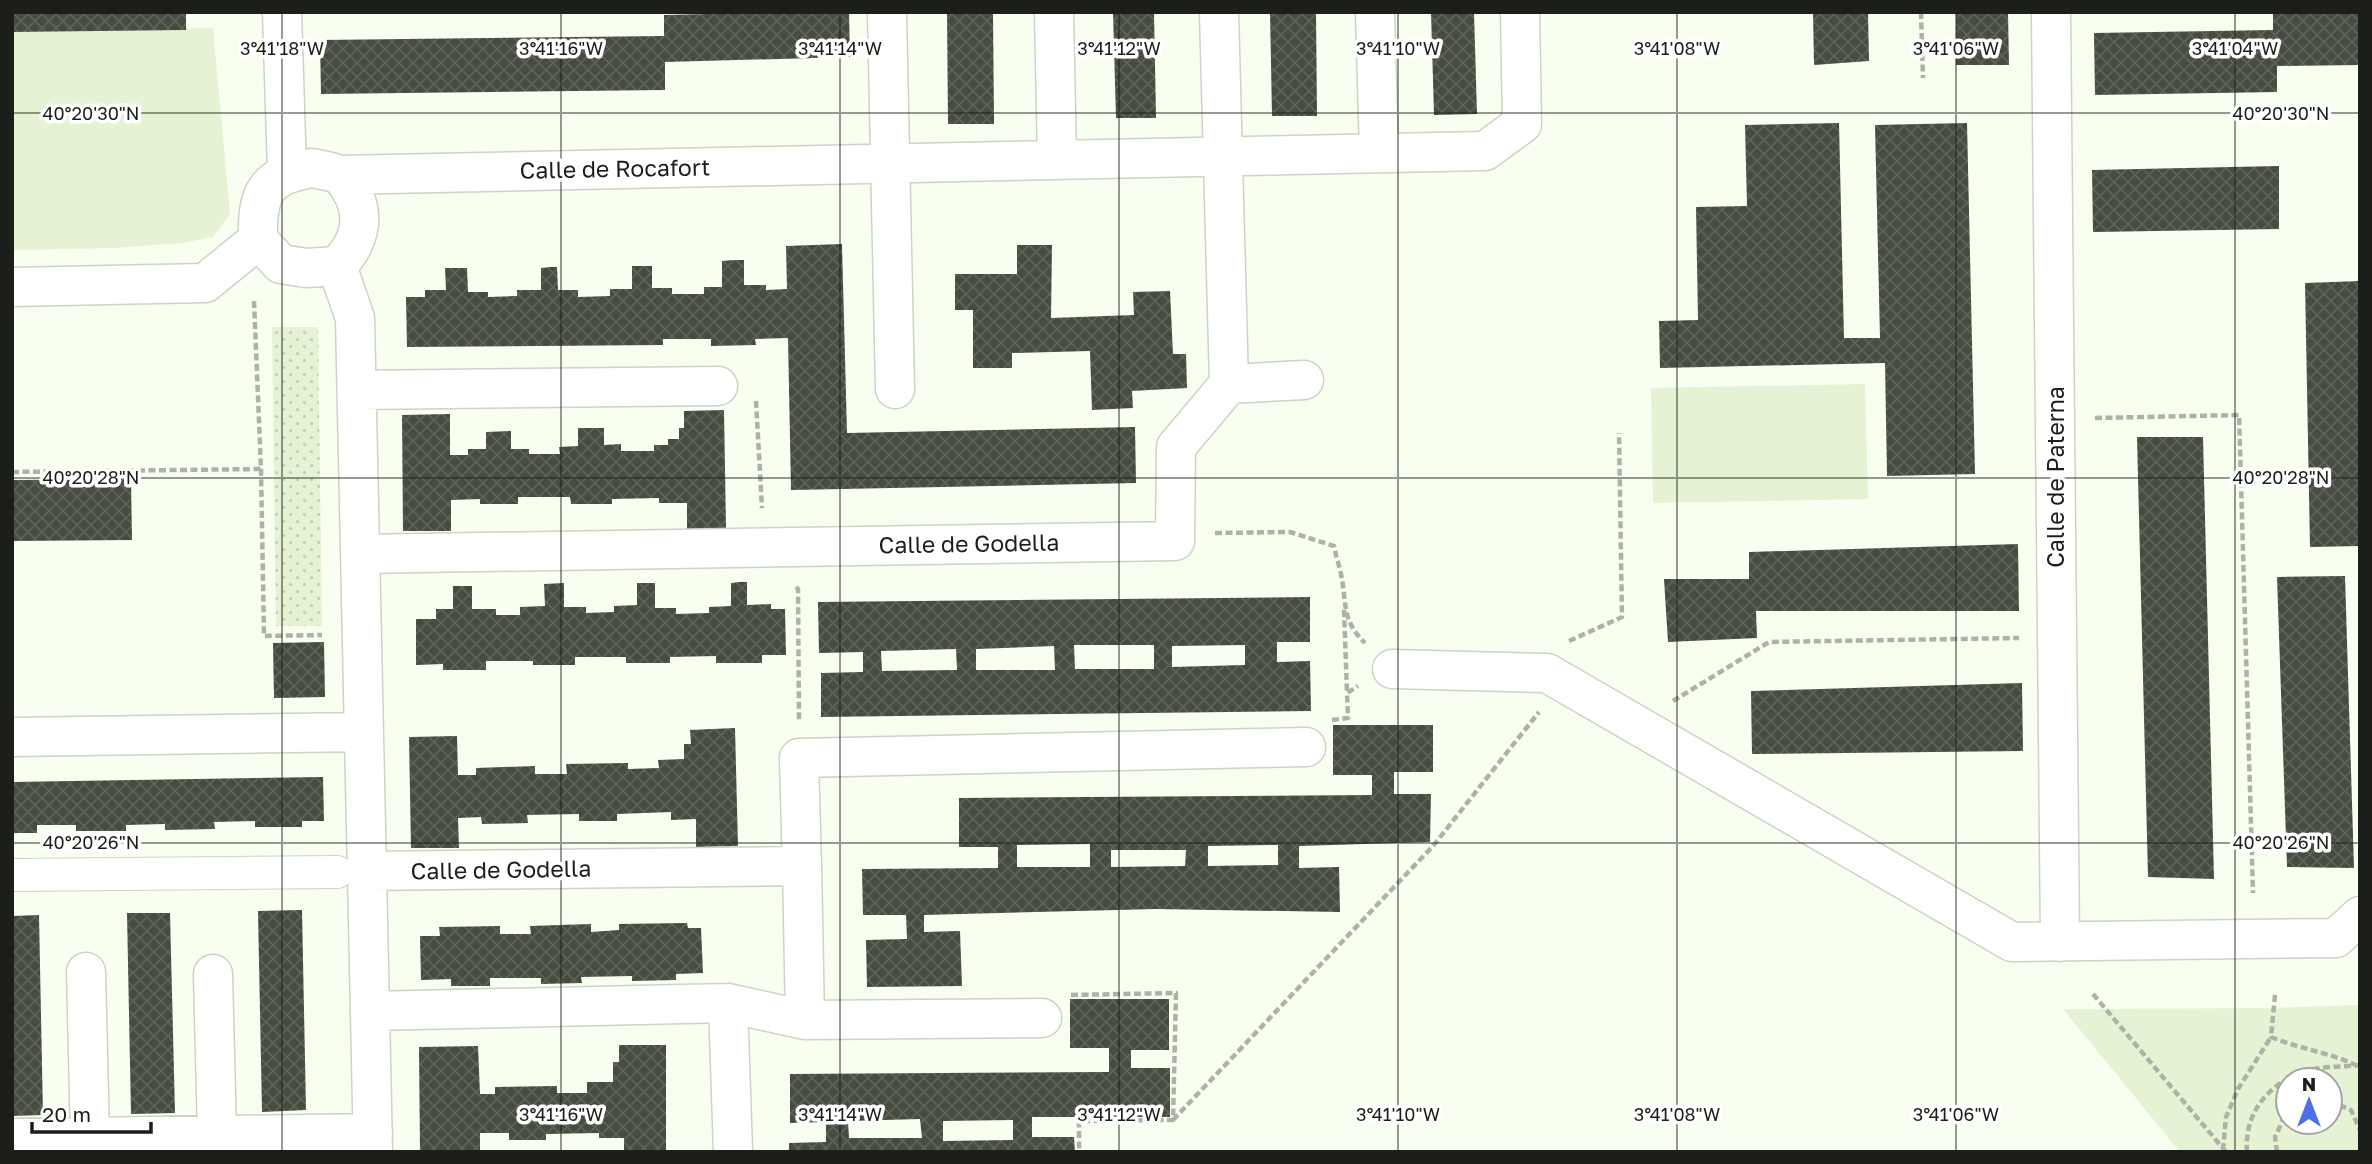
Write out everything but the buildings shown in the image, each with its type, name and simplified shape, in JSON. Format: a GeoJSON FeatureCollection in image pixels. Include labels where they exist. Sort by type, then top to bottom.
{"type":"FeatureCollection","features":[{"type":"Feature","properties":{"kind":"street"},"geometry":{"type":"LineString","coordinates":[[282,12],[287,172]]}},
{"type":"Feature","properties":{"kind":"street"},"geometry":{"type":"LineString","coordinates":[[887,12],[895,389]]}},
{"type":"Feature","properties":{"kind":"street"},"geometry":{"type":"LineString","coordinates":[[1054,12],[1057,160]]}},
{"type":"Feature","properties":{"kind":"street"},"geometry":{"type":"LineString","coordinates":[[1175,533],[1176,447],[1229,384],[1219,12]]}},
{"type":"Feature","properties":{"kind":"street"},"geometry":{"type":"LineString","coordinates":[[1375,12],[1379,153]]}},
{"type":"Feature","properties":{"kind":"street","name":"Calle de Rocafort"},"geometry":{"type":"LineString","coordinates":[[339,175],[1485,151],[1522,124],[1520,12]]}},
{"type":"Feature","properties":{"kind":"street","name":"Calle de Paterna"},"geometry":{"type":"LineString","coordinates":[[2051,12],[2060,942]]}},
{"type":"Feature","properties":{"kind":"street"},"geometry":{"type":"LineString","coordinates":[[312,168],[339,175],[350,187],[357,201],[360,218],[357,237],[350,254],[337,266],[306,268],[281,264],[258,240],[257,212],[267,187],[287,172],[312,168]]}},
{"type":"Feature","properties":{"kind":"street"},"geometry":{"type":"LineString","coordinates":[[12,287],[205,283],[258,240]]}},
{"type":"Feature","properties":{"kind":"street"},"geometry":{"type":"LineString","coordinates":[[12,1138],[217,1135],[373,1142],[370,1011],[352,872],[364,732],[355,318],[337,266]]}},
{"type":"Feature","properties":{"kind":"street"},"geometry":{"type":"LineString","coordinates":[[1229,384],[1304,380]]}},
{"type":"Feature","properties":{"kind":"street"},"geometry":{"type":"LineString","coordinates":[[357,390],[718,386]]}},
{"type":"Feature","properties":{"kind":"street","name":"Calle de Godella"},"geometry":{"type":"LineString","coordinates":[[360,554],[1175,541],[1175,533]]}},
{"type":"Feature","properties":{"kind":"street"},"geometry":{"type":"LineString","coordinates":[[1392,669],[1547,673],[2012,942],[2336,938],[2360,916]]}},
{"type":"Feature","properties":{"kind":"street"},"geometry":{"type":"LineString","coordinates":[[12,737],[364,732]]}},
{"type":"Feature","properties":{"kind":"street"},"geometry":{"type":"LineString","coordinates":[[805,1020],[799,758],[1306,747]]}},
{"type":"Feature","properties":{"kind":"street","name":"Calle de Godella"},"geometry":{"type":"LineString","coordinates":[[12,875],[802,866]]}},
{"type":"Feature","properties":{"kind":"street"},"geometry":{"type":"LineString","coordinates":[[86,972],[89,1137]]}},
{"type":"Feature","properties":{"kind":"street"},"geometry":{"type":"LineString","coordinates":[[213,974],[217,1135]]}},
{"type":"Feature","properties":{"kind":"street"},"geometry":{"type":"LineString","coordinates":[[370,1011],[728,1003],[805,1020],[1042,1018]]}},
{"type":"Feature","properties":{"kind":"street"},"geometry":{"type":"LineString","coordinates":[[728,1003],[733,1152]]}},
{"type":"Feature","properties":{"kind":"path"},"geometry":{"type":"LineString","coordinates":[[1921,12],[1923,78]]}},
{"type":"Feature","properties":{"kind":"path"},"geometry":{"type":"LineString","coordinates":[[254,301],[264,636],[362,634]]}},
{"type":"Feature","properties":{"kind":"path"},"geometry":{"type":"LineString","coordinates":[[718,386],[752,386],[757,406],[762,514]]}},
{"type":"Feature","properties":{"kind":"path","name":"Calle de Paterna"},"geometry":{"type":"LineString","coordinates":[[2086,418],[2239,415],[2253,893]]}},
{"type":"Feature","properties":{"kind":"path"},"geometry":{"type":"LineString","coordinates":[[1566,642],[1622,617],[1619,433]]}},
{"type":"Feature","properties":{"kind":"path"},"geometry":{"type":"LineString","coordinates":[[12,472],[261,469]]}},
{"type":"Feature","properties":{"kind":"path"},"geometry":{"type":"LineString","coordinates":[[1175,533],[1290,532],[1334,546],[1342,576],[1348,718],[1328,720],[1323,730],[1306,747]]}},
{"type":"Feature","properties":{"kind":"path"},"geometry":{"type":"LineString","coordinates":[[788,582],[798,589],[799,758]]}},
{"type":"Feature","properties":{"kind":"path"},"geometry":{"type":"LineString","coordinates":[[1344,609],[1358,636],[1392,669],[1370,678],[1347,694]]}},
{"type":"Feature","properties":{"kind":"path"},"geometry":{"type":"LineString","coordinates":[[1637,724],[1769,642],[2029,638]]}},
{"type":"Feature","properties":{"kind":"path"},"geometry":{"type":"LineString","coordinates":[[1079,1152],[1079,1121],[1173,1120],[1433,846],[1539,712]]}},
{"type":"Feature","properties":{"kind":"path"},"geometry":{"type":"LineString","coordinates":[[1042,1018],[1057,995],[1176,993],[1173,1120]]}},
{"type":"Feature","properties":{"kind":"path"},"geometry":{"type":"LineString","coordinates":[[2094,994],[2224,1151]]}},
{"type":"Feature","properties":{"kind":"path"},"geometry":{"type":"LineString","coordinates":[[2224,1151],[2226,1117],[2249,1069],[2271,1037],[2275,995]]}},
{"type":"Feature","properties":{"kind":"path"},"geometry":{"type":"LineString","coordinates":[[2271,1037],[2289,1045],[2343,1058],[2360,1066]]}},
{"type":"Feature","properties":{"kind":"path"},"geometry":{"type":"LineString","coordinates":[[2247,1152],[2246,1140],[2250,1121],[2259,1102],[2278,1083],[2308,1070],[2360,1066]]}},
{"type":"Feature","properties":{"kind":"path"},"geometry":{"type":"LineString","coordinates":[[2344,1107],[2351,1110],[2360,1130]]}},
{"type":"Feature","properties":{"kind":"green space"},"geometry":{"type":"Polygon","coordinates":[[[213,28],[230,214],[213,237],[182,243],[114,248],[12,250],[12,32],[213,28]]]}},
{"type":"Feature","properties":{"kind":"green space"},"geometry":{"type":"Polygon","coordinates":[[[272,327],[318,327],[322,626],[276,626],[272,327]]]}},
{"type":"Feature","properties":{"kind":"green space"},"geometry":{"type":"Polygon","coordinates":[[[1865,384],[1868,499],[1653,503],[1651,388],[1865,384]]]}},
{"type":"Feature","properties":{"kind":"green space"},"geometry":{"type":"Polygon","coordinates":[[[2360,1005],[2360,1152],[2180,1152],[2063,1009],[2360,1005]]]}}]}
